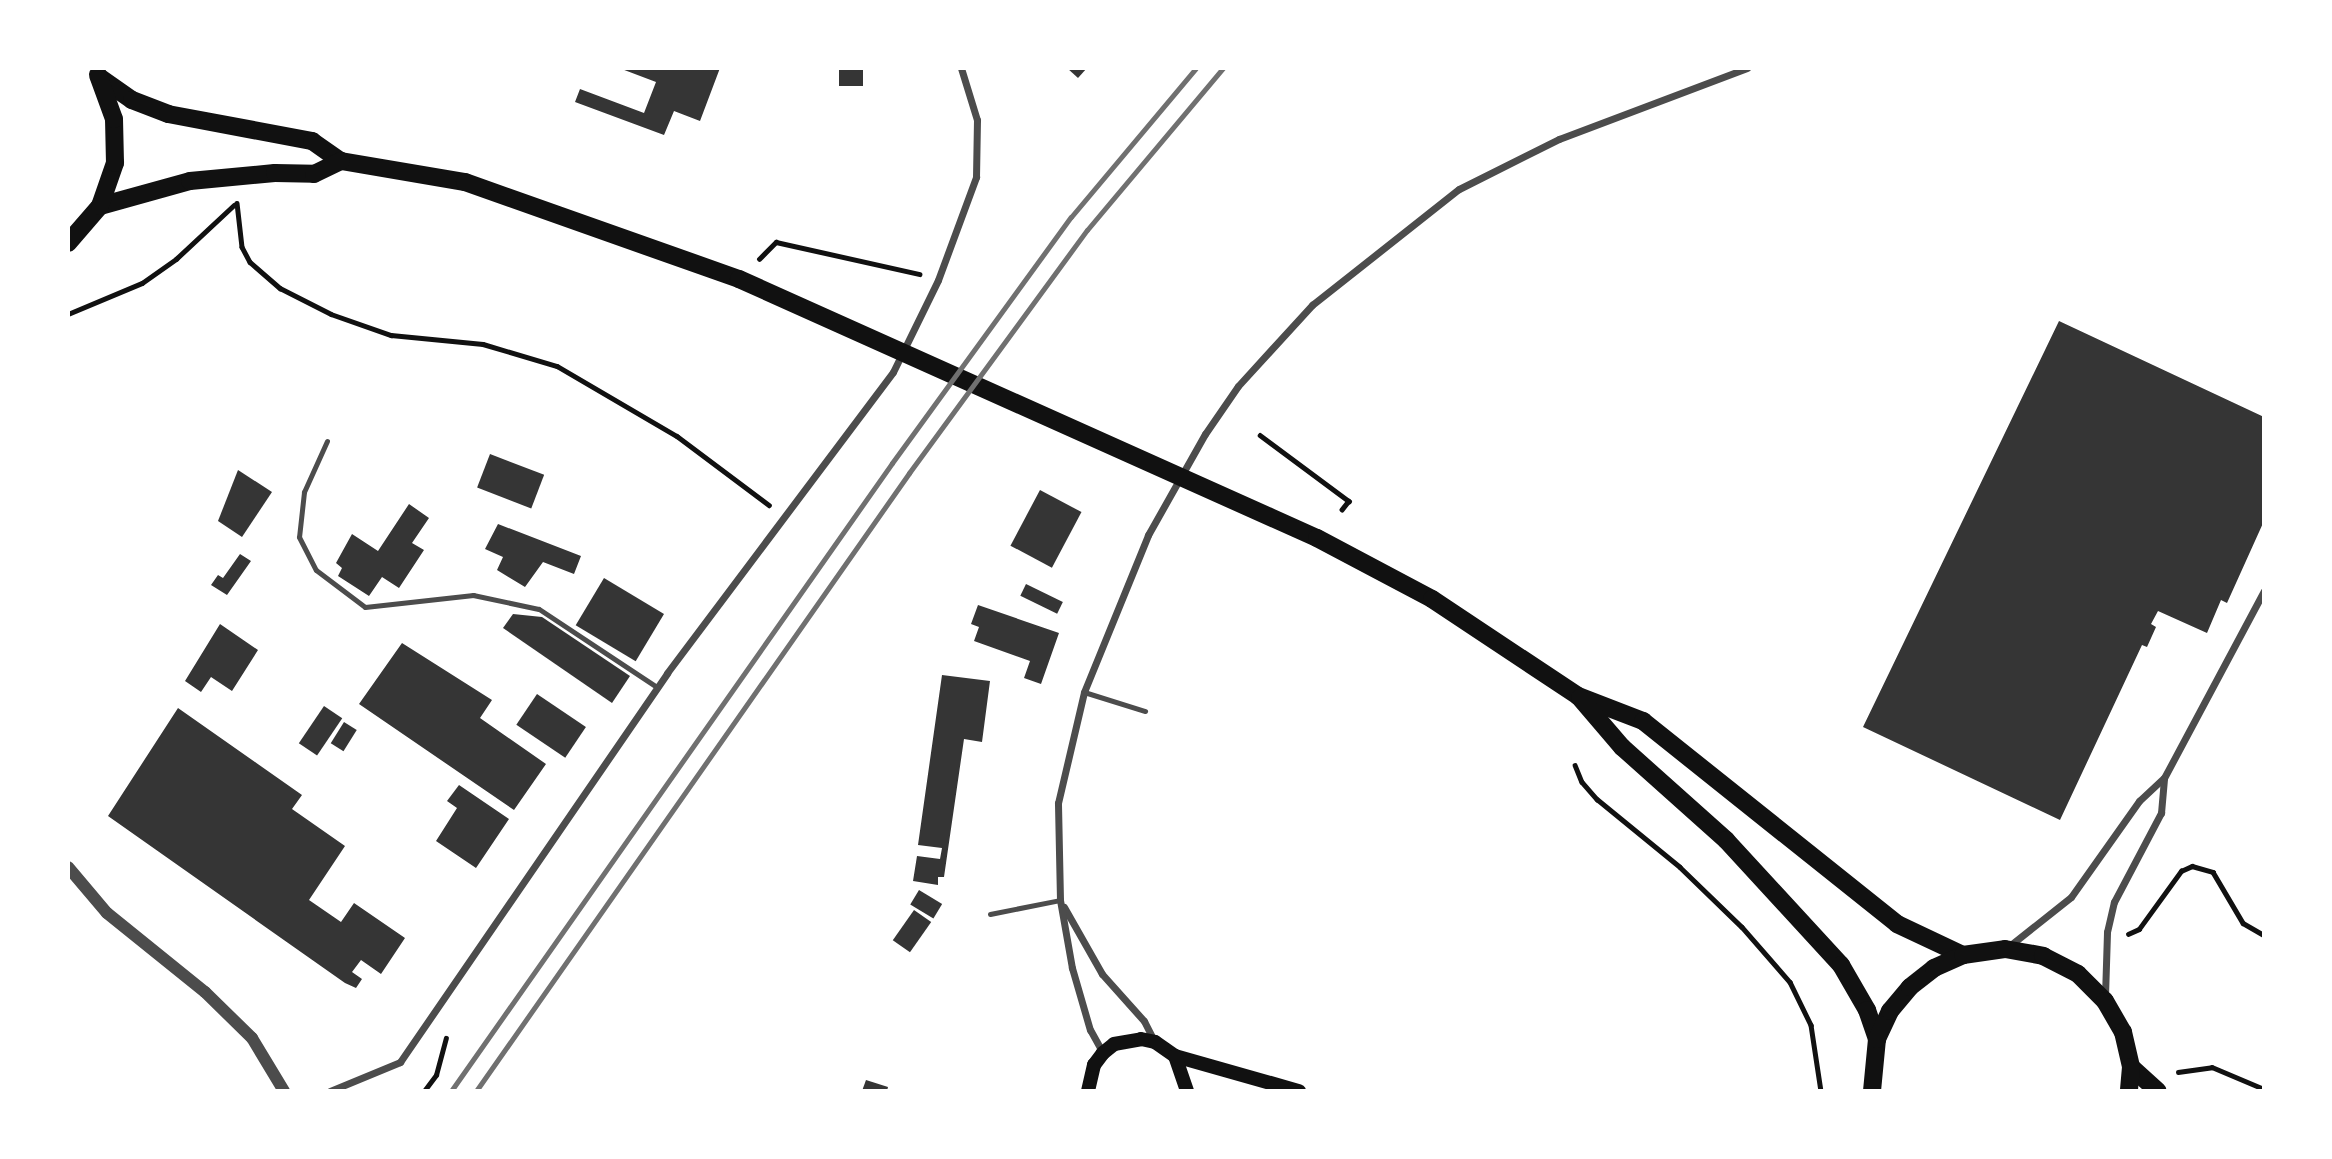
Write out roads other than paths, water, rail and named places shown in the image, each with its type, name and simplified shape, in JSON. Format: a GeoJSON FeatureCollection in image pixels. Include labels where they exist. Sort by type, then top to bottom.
{"type":"FeatureCollection","features":[{"type":"Feature","properties":{"kind":"main road"},"geometry":{"type":"LineString","coordinates":[[96,72],[132,100],[168,114],[312,141],[341,161],[465,183],[760,289],[1317,538],[1432,599],[1578,696],[1643,721],[1780,825],[1897,924],[1962,955]]}},
{"type":"Feature","properties":{"kind":"main road"},"geometry":{"type":"LineString","coordinates":[[68,243],[100,206],[115,152],[114,119],[96,72]]}},
{"type":"Feature","properties":{"kind":"main road"},"geometry":{"type":"LineString","coordinates":[[100,206],[218,177],[314,174],[341,161]]}},
{"type":"Feature","properties":{"kind":"main road"},"geometry":{"type":"LineString","coordinates":[[1578,696],[1622,747],[1726,840],[1841,965],[1867,1010],[1877,1039]]}},
{"type":"Feature","properties":{"kind":"main road"},"geometry":{"type":"LineString","coordinates":[[1872,1091],[1877,1039],[1890,1011],[1910,987],[1934,968],[1962,955],[2005,949],[2043,956],[2078,974],[2105,1001],[2123,1032],[2131,1066],[2129,1091]]}},
{"type":"Feature","properties":{"kind":"main road"},"geometry":{"type":"LineString","coordinates":[[1088,1091],[1094,1065],[1103,1053],[1127,1040],[1154,1042],[1175,1056],[1299,1091]]}},
{"type":"Feature","properties":{"kind":"main road"},"geometry":{"type":"LineString","coordinates":[[1175,1056],[1187,1091]]}},
{"type":"Feature","properties":{"kind":"main road"},"geometry":{"type":"LineString","coordinates":[[2131,1066],[2158,1091]]}},
{"type":"Feature","properties":{"kind":"street"},"geometry":{"type":"LineString","coordinates":[[330,1091],[400,1062],[657,687],[893,372],[938,280],[976,177],[978,120],[961,68]]}},
{"type":"Feature","properties":{"kind":"street"},"geometry":{"type":"LineString","coordinates":[[1103,1053],[1090,1030],[1072,968],[1060,900],[1058,803],[1084,692],[1148,535],[1205,434],[1238,386],[1312,305],[1418,218],[1493,170],[1609,118],[1747,68]]}},
{"type":"Feature","properties":{"kind":"street"},"geometry":{"type":"LineString","coordinates":[[2005,949],[2071,897],[2139,801],[2164,778],[2264,591]]}},
{"type":"Feature","properties":{"kind":"street"},"geometry":{"type":"LineString","coordinates":[[2105,1001],[2104,967],[2114,902],[2161,813],[2164,778]]}},
{"type":"Feature","properties":{"kind":"street"},"geometry":{"type":"LineString","coordinates":[[68,867],[107,913],[149,951],[205,992],[252,1038],[284,1091]]}},
{"type":"Feature","properties":{"kind":"street"},"geometry":{"type":"LineString","coordinates":[[1060,900],[1102,974],[1143,1021],[1154,1042]]}},
{"type":"Feature","properties":{"kind":"lane"},"geometry":{"type":"LineString","coordinates":[[327,441],[304,492],[299,537],[316,570],[365,607],[473,595],[539,609],[657,687]]}},
{"type":"Feature","properties":{"kind":"lane"},"geometry":{"type":"LineString","coordinates":[[1084,692],[1145,712]]}},
{"type":"Feature","properties":{"kind":"lane"},"geometry":{"type":"LineString","coordinates":[[990,914],[1060,900]]}},
{"type":"Feature","properties":{"kind":"railway"},"geometry":{"type":"LineString","coordinates":[[451,1091],[892,463],[1071,217],[1196,68]]}},
{"type":"Feature","properties":{"kind":"railway"},"geometry":{"type":"LineString","coordinates":[[476,1091],[909,473],[1087,230],[1223,68]]}}]}
